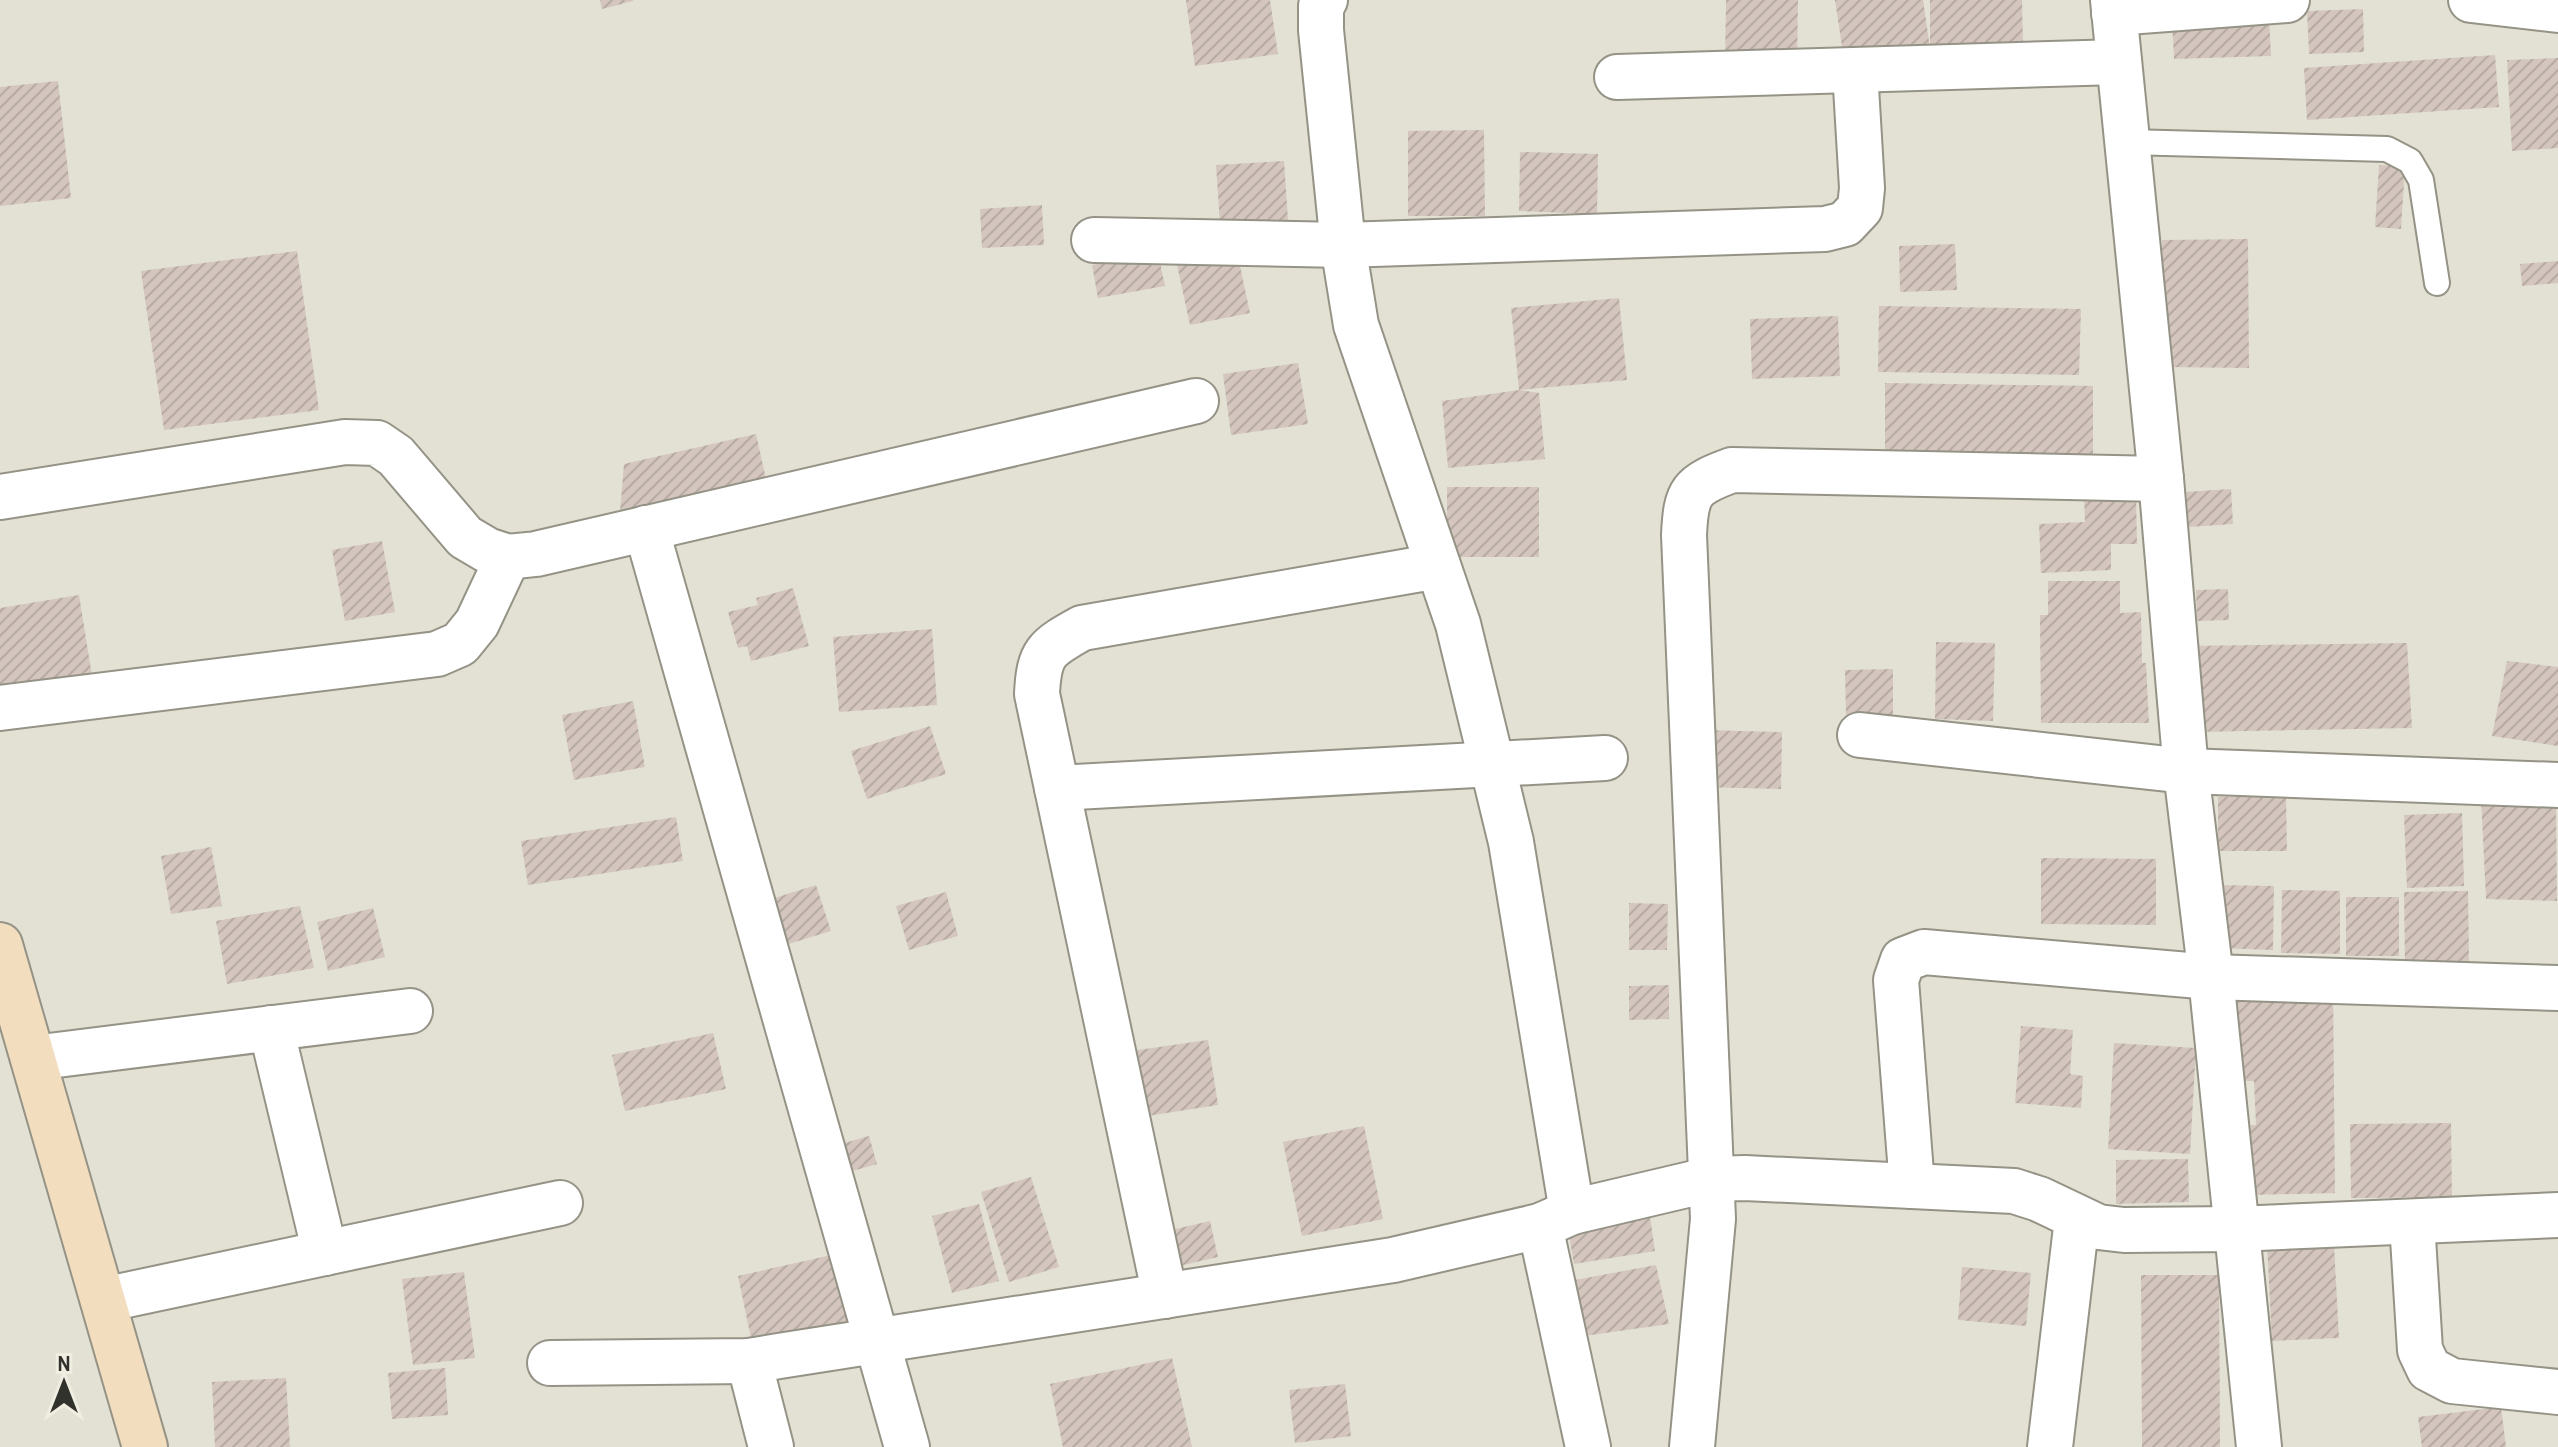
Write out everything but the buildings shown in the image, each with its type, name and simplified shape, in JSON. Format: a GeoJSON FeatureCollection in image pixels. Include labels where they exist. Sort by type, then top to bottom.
{"type":"FeatureCollection","features":[{"type":"Feature","properties":{"kind":"main road"},"geometry":{"type":"LineString","coordinates":[[0,945],[145,1447]]}},
{"type":"Feature","properties":{"kind":"street"},"geometry":{"type":"LineString","coordinates":[[1325,0],[1321,6],[1321,30],[1343,245],[1359,335],[1458,624],[1521,895],[1556,1219],[1588,1447]]}},
{"type":"Feature","properties":{"kind":"street"},"geometry":{"type":"LineString","coordinates":[[2259,1447],[2211,977],[2186,771],[2161,479],[2114,6],[2287,0]]}},
{"type":"Feature","properties":{"kind":"street"},"geometry":{"type":"LineString","coordinates":[[2471,0],[2558,10]]}},
{"type":"Feature","properties":{"kind":"street"},"geometry":{"type":"LineString","coordinates":[[1617,77],[2119,62]]}},
{"type":"Feature","properties":{"kind":"street"},"geometry":{"type":"LineString","coordinates":[[1094,240],[1343,245],[1825,229],[1845,224],[1860,208],[1862,188],[1855,70]]}},
{"type":"Feature","properties":{"kind":"street"},"geometry":{"type":"LineString","coordinates":[[0,497],[345,442],[377,443],[396,456],[465,537],[487,550],[508,557],[536,554],[1196,401]]}},
{"type":"Feature","properties":{"kind":"street"},"geometry":{"type":"LineString","coordinates":[[1692,1447],[1713,1219],[1684,535],[1686,504],[1702,481],[1732,470],[2161,479]]}},
{"type":"Feature","properties":{"kind":"street"},"geometry":{"type":"LineString","coordinates":[[646,528],[907,1447]]}},
{"type":"Feature","properties":{"kind":"street"},"geometry":{"type":"LineString","coordinates":[[0,708],[437,654],[460,644],[477,623],[508,557]]}},
{"type":"Feature","properties":{"kind":"street"},"geometry":{"type":"LineString","coordinates":[[1165,1296],[1037,694],[1038,663],[1055,643],[1082,628],[1438,566]]}},
{"type":"Feature","properties":{"kind":"street"},"geometry":{"type":"LineString","coordinates":[[1860,735],[2186,771],[2558,785]]}},
{"type":"Feature","properties":{"kind":"street"},"geometry":{"type":"LineString","coordinates":[[1057,788],[1605,758]]}},
{"type":"Feature","properties":{"kind":"street"},"geometry":{"type":"LineString","coordinates":[[1912,1186],[1896,980],[1903,960],[1924,952],[2211,977],[2558,988]]}},
{"type":"Feature","properties":{"kind":"street"},"geometry":{"type":"LineString","coordinates":[[33,1058],[410,1011]]}},
{"type":"Feature","properties":{"kind":"street"},"geometry":{"type":"LineString","coordinates":[[271,1028],[325,1253]]}},
{"type":"Feature","properties":{"kind":"street"},"geometry":{"type":"LineString","coordinates":[[550,1363],[749,1361],[1393,1260],[1712,1179],[2014,1191],[2039,1199],[2098,1227],[2124,1230],[2236,1229],[2558,1215]]}},
{"type":"Feature","properties":{"kind":"street"},"geometry":{"type":"LineString","coordinates":[[103,1300],[560,1203]]}},
{"type":"Feature","properties":{"kind":"street"},"geometry":{"type":"LineString","coordinates":[[2050,1447],[2077,1219]]}},
{"type":"Feature","properties":{"kind":"street"},"geometry":{"type":"LineString","coordinates":[[2412,1222],[2420,1350],[2429,1369],[2452,1381],[2558,1392]]}},
{"type":"Feature","properties":{"kind":"street"},"geometry":{"type":"LineString","coordinates":[[749,1361],[771,1447]]}},
{"type":"Feature","properties":{"kind":"lane"},"geometry":{"type":"LineString","coordinates":[[2127,142],[2387,149],[2410,161],[2421,180],[2437,283]]}}]}
